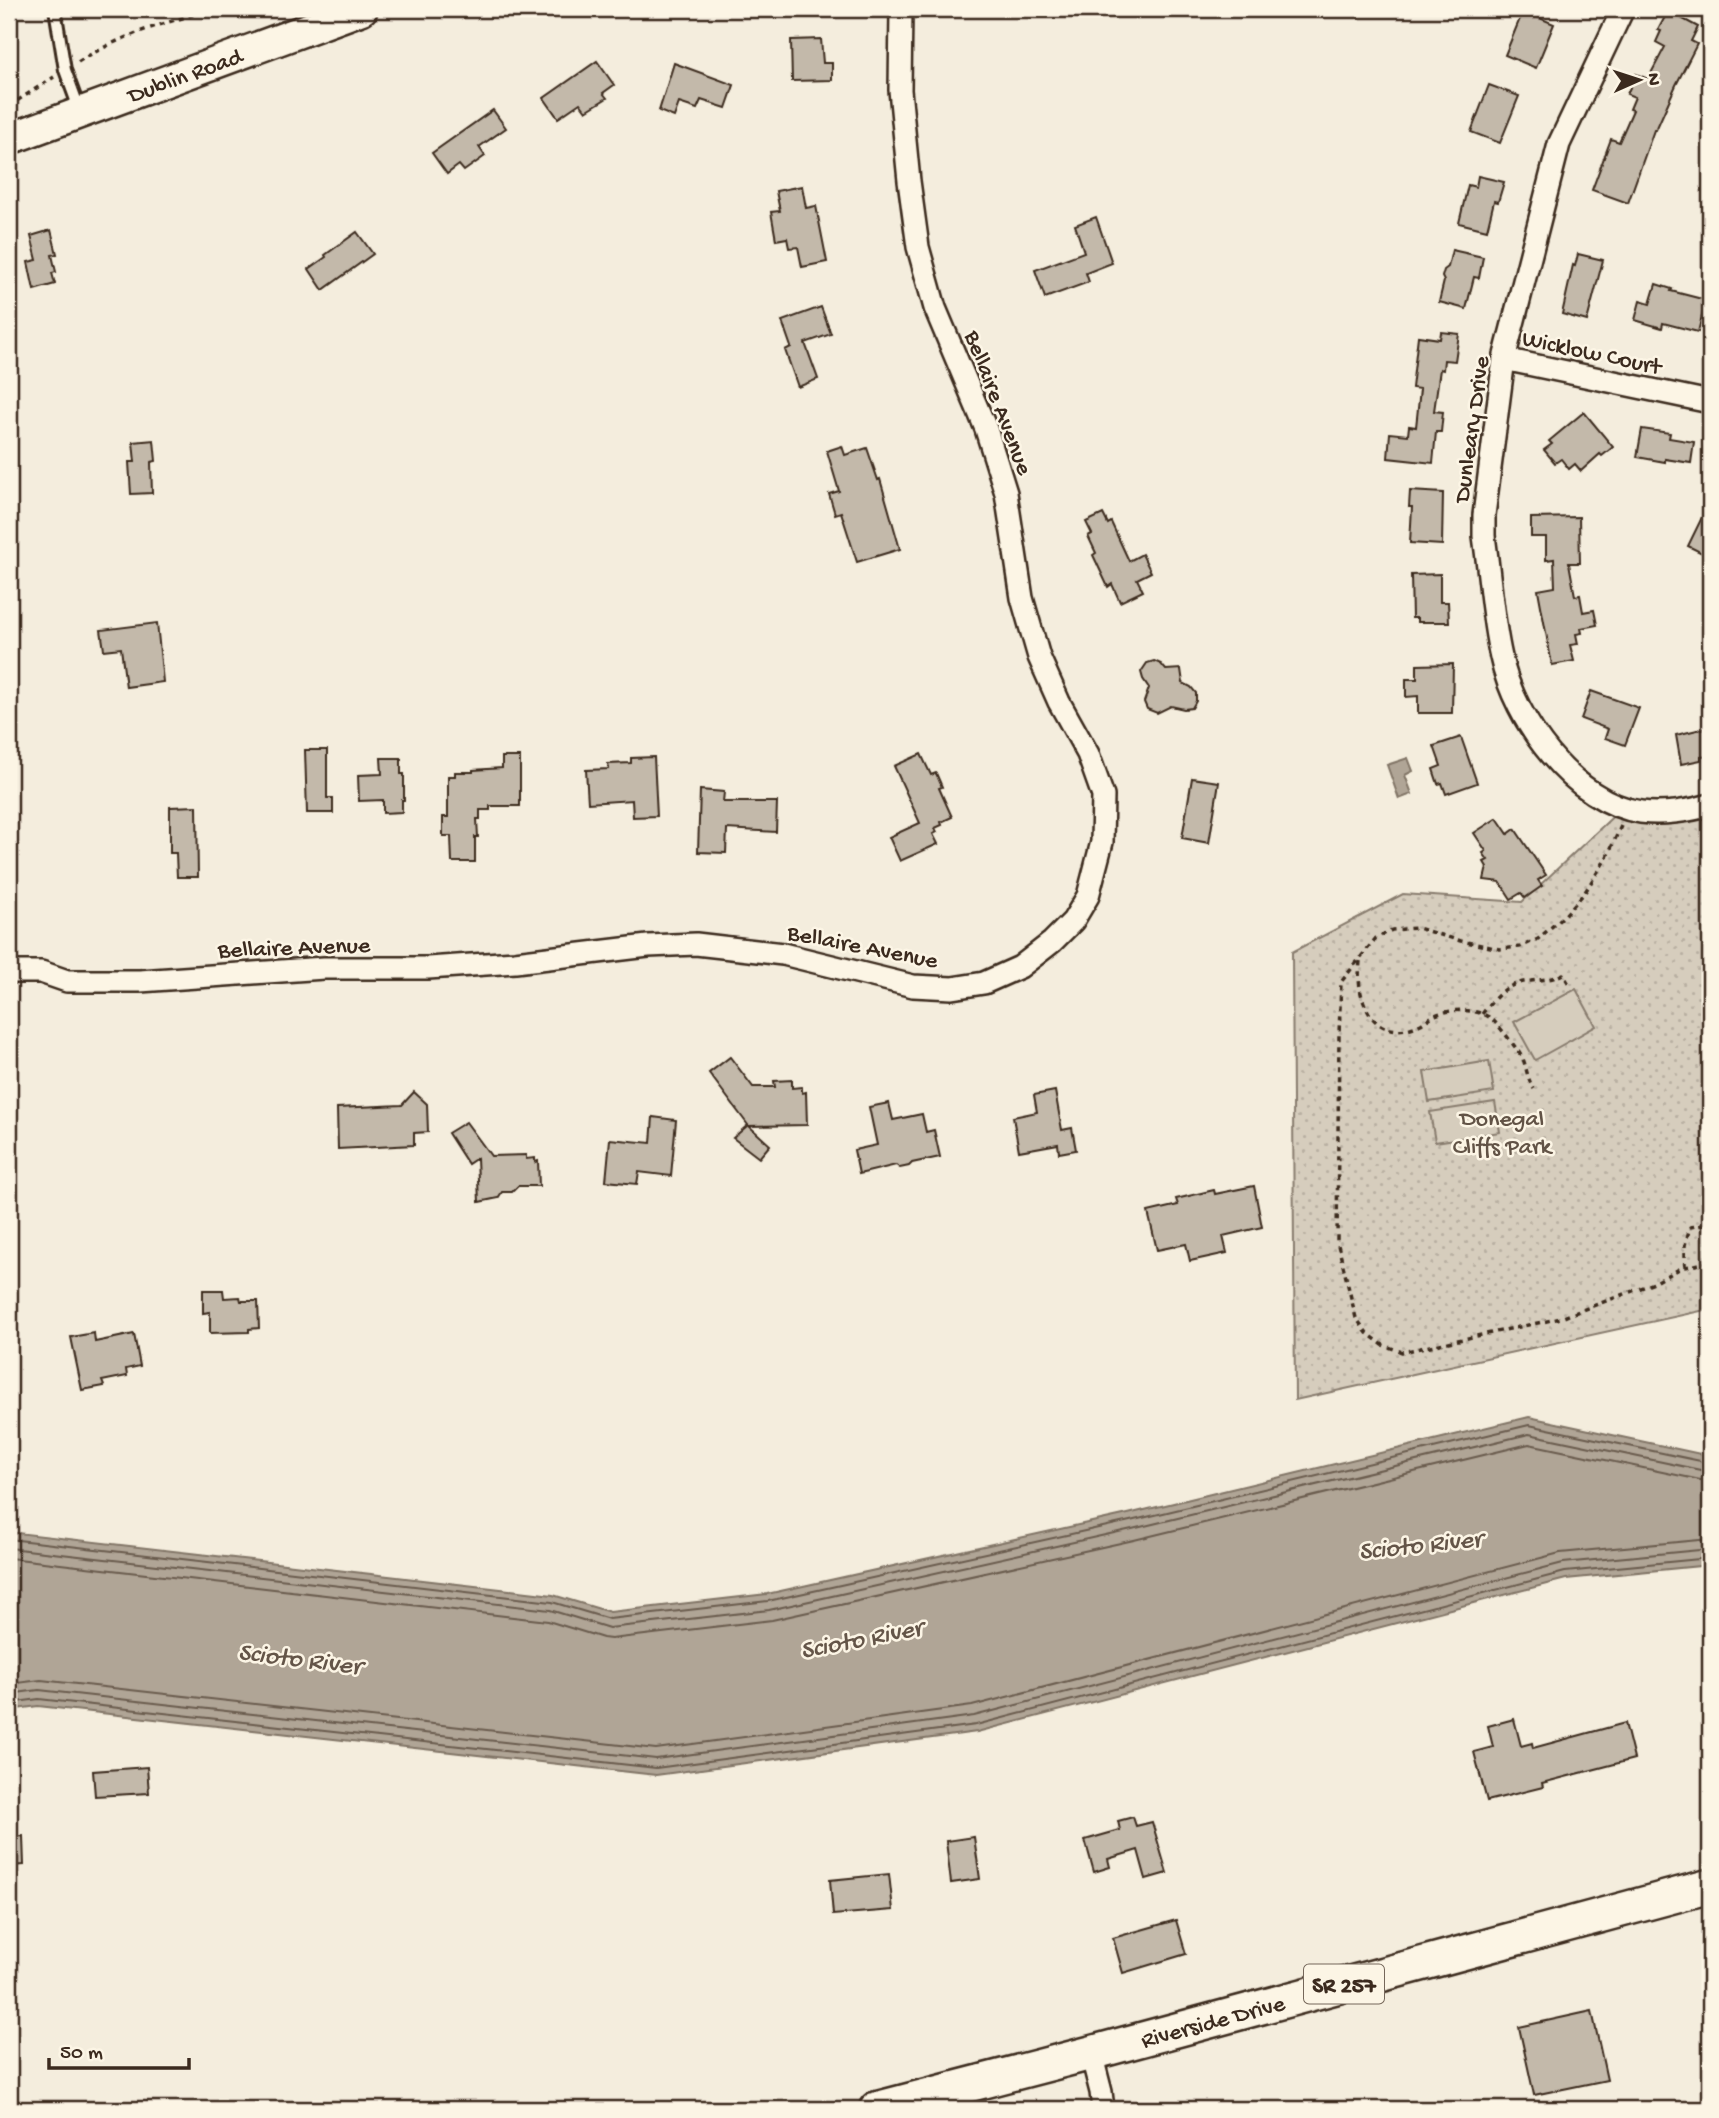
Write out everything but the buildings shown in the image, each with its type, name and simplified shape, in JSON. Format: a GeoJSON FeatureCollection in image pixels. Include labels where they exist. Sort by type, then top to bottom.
{"type":"FeatureCollection","features":[{"type":"Feature","properties":{"kind":"main road","name":"Dublin Road"},"geometry":{"type":"LineString","coordinates":[[9,139],[362,9]]}},
{"type":"Feature","properties":{"kind":"main road","name":"Riverside Drive"},"geometry":{"type":"LineString","coordinates":[[876,2109],[1710,1886]]}},
{"type":"Feature","properties":{"kind":"street","name":"Bellaire Avenue"},"geometry":{"type":"LineString","coordinates":[[9,972],[41,972],[67,981],[140,981],[324,968],[428,968],[515,962],[649,946],[696,944],[783,954],[913,986],[952,988],[984,983],[1020,967],[1052,942],[1073,920],[1088,895],[1102,842],[1103,796],[1088,754],[1059,702],[1039,657],[1022,598],[1006,493],[986,429],[935,308],[918,247],[900,90],[901,9]]}},
{"type":"Feature","properties":{"kind":"street","name":"Dunleary Drive"},"geometry":{"type":"LineString","coordinates":[[1623,9],[1559,144],[1504,359],[1484,536],[1501,658],[1521,708],[1554,760],[1581,784],[1605,800],[1636,811]]}},
{"type":"Feature","properties":{"kind":"street","name":"Wicklow Court"},"geometry":{"type":"LineString","coordinates":[[1504,359],[1710,402]]}},
{"type":"Feature","properties":{"kind":"street"},"geometry":{"type":"LineString","coordinates":[[1636,811],[1699,808],[1710,805]]}},
{"type":"Feature","properties":{"kind":"street"},"geometry":{"type":"LineString","coordinates":[[1091,2053],[1103,2109]]}},
{"type":"Feature","properties":{"kind":"lane"},"geometry":{"type":"LineString","coordinates":[[55,9],[65,70],[80,113]]}},
{"type":"Feature","properties":{"kind":"path"},"geometry":{"type":"LineString","coordinates":[[9,106],[103,46],[170,20],[216,9]]}},
{"type":"Feature","properties":{"kind":"path"},"geometry":{"type":"LineString","coordinates":[[1636,811],[1623,822],[1607,857],[1585,892],[1565,915],[1538,939],[1520,947],[1500,949],[1417,928],[1392,930],[1376,938],[1341,982],[1337,1241],[1356,1318],[1367,1333],[1383,1345],[1402,1352],[1561,1318],[1654,1283],[1685,1267],[1710,1262]]}},
{"type":"Feature","properties":{"kind":"path"},"geometry":{"type":"LineString","coordinates":[[1360,959],[1358,985],[1362,999],[1375,1022],[1394,1030],[1406,1030],[1433,1016],[1448,1012],[1482,1014],[1497,1025],[1519,1052],[1524,1060],[1528,1081],[1534,1089]]}},
{"type":"Feature","properties":{"kind":"path"},"geometry":{"type":"LineString","coordinates":[[1482,1014],[1497,995],[1514,984],[1553,979],[1563,974],[1569,984]]}},
{"type":"Feature","properties":{"kind":"path"},"geometry":{"type":"LineString","coordinates":[[1685,1267],[1685,1245],[1690,1227],[1710,1224]]}},
{"type":"Feature","properties":{"kind":"green space","name":"Donegal Cliffs Park"},"geometry":{"type":"Polygon","coordinates":[[[1710,805],[1710,1309],[1295,1400],[1292,952],[1403,894],[1522,902],[1623,807],[1710,805]]]}},
{"type":"Feature","properties":{"kind":"green space"},"geometry":{"type":"Polygon","coordinates":[[[1576,989],[1596,1026],[1535,1060],[1514,1022],[1576,989]]]}},
{"type":"Feature","properties":{"kind":"green space"},"geometry":{"type":"Polygon","coordinates":[[[1489,1061],[1494,1092],[1429,1102],[1424,1072],[1489,1061]]]}},
{"type":"Feature","properties":{"kind":"green space"},"geometry":{"type":"Polygon","coordinates":[[[1495,1102],[1500,1132],[1435,1142],[1430,1112],[1495,1102]]]}},
{"type":"Feature","properties":{"kind":"green space"},"geometry":{"type":"Polygon","coordinates":[[[1710,1946],[1710,2109],[1707,2109],[1701,1950],[1710,1946]]]}},
{"type":"Feature","properties":{"kind":"water"},"geometry":{"type":"Polygon","coordinates":[[[1408,758],[1413,771],[1405,775],[1412,794],[1399,799],[1387,765],[1408,758]]]}},
{"type":"Feature","properties":{"kind":"water","name":"Scioto River"},"geometry":{"type":"Polygon","coordinates":[[[1529,1417],[1710,1456],[1710,1565],[1566,1579],[977,1732],[656,1775],[38,1706],[9,1710],[9,1532],[553,1595],[610,1612],[767,1594],[1128,1514],[1529,1417]]]}}]}
